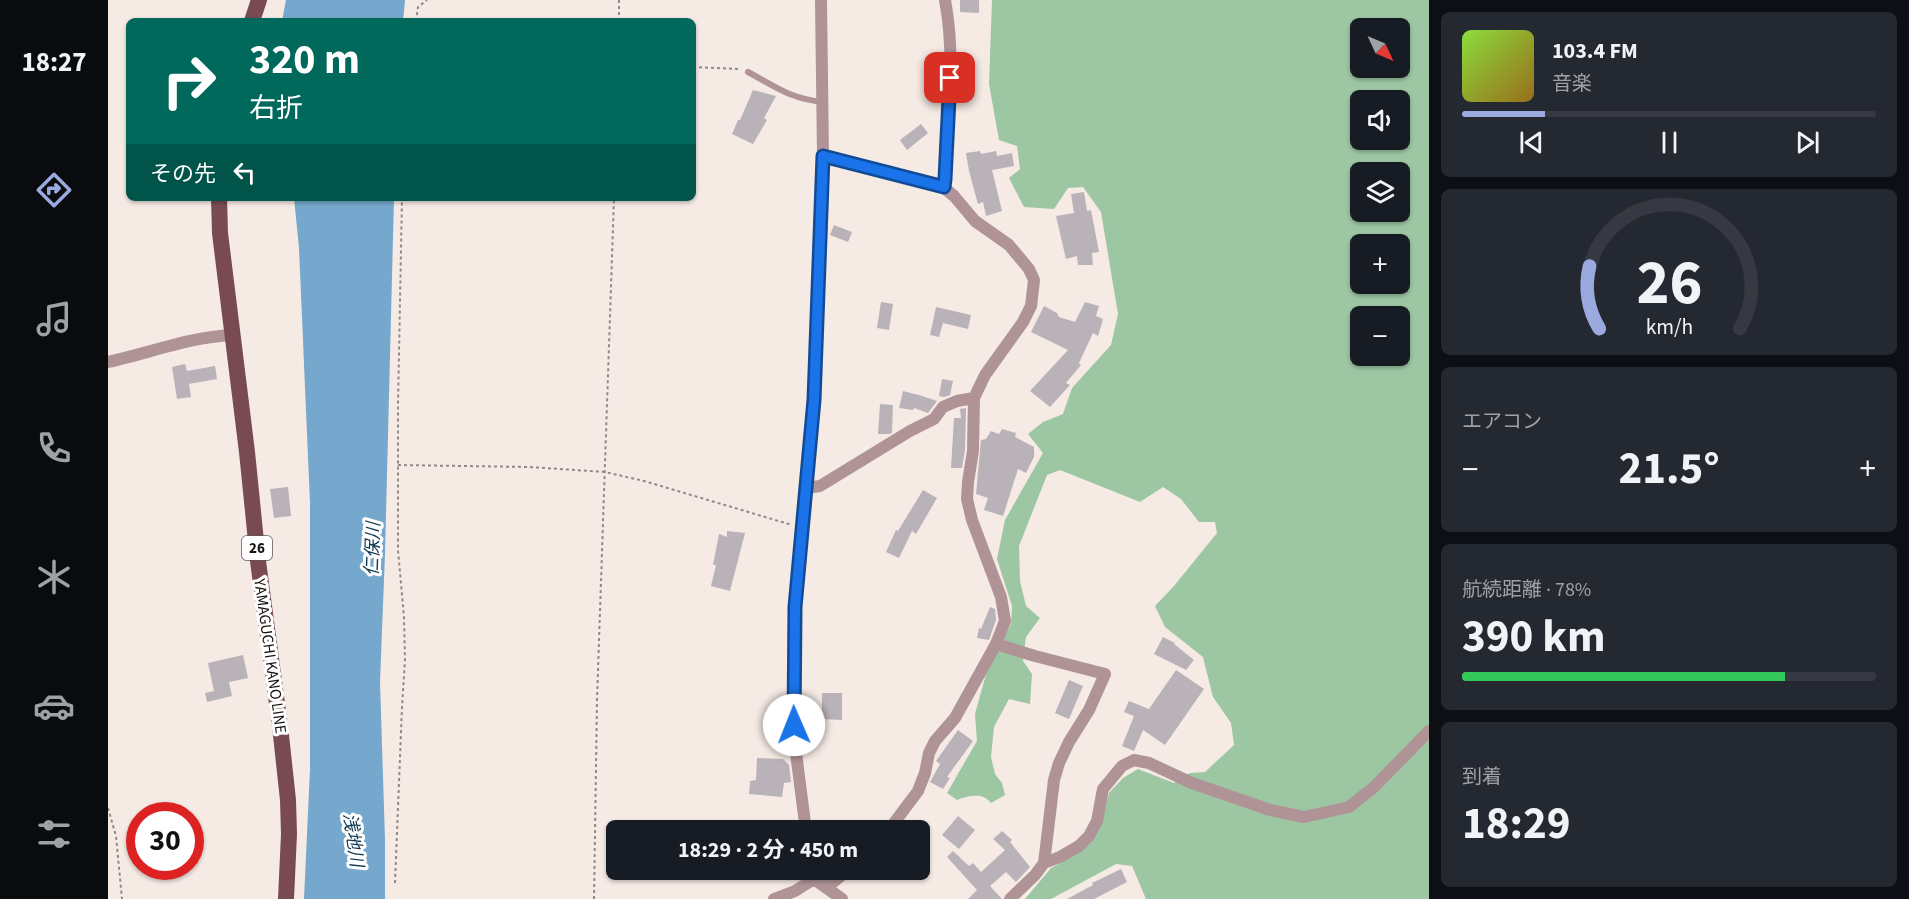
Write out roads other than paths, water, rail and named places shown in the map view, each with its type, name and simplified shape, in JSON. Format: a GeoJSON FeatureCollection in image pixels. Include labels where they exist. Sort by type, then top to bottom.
{"type":"FeatureCollection","features":[{"type":"Feature","properties":{"kind":"main road"},"geometry":{"type":"LineString","coordinates":[[253,18],[259,0]]}},
{"type":"Feature","properties":{"kind":"main road","name":"YAMAGUCHI KANO LINE"},"geometry":{"type":"LineString","coordinates":[[219,201],[220,233],[259,572],[288,800],[286,899]]}},
{"type":"Feature","properties":{"kind":"street"},"geometry":{"type":"LineString","coordinates":[[805,820],[795,745],[793,705],[795,607],[814,400],[823,156],[821,0]]}},
{"type":"Feature","properties":{"kind":"street"},"geometry":{"type":"LineString","coordinates":[[944,187],[950,62],[949,21],[945,0]]}},
{"type":"Feature","properties":{"kind":"street"},"geometry":{"type":"LineString","coordinates":[[823,156],[944,187],[975,221],[1009,245],[1029,269],[1034,280],[1031,306],[1023,322],[986,375],[974,398],[973,451],[968,499],[972,520],[1001,597],[1005,621],[996,644],[956,718],[935,741],[929,753],[918,791],[896,820]]}},
{"type":"Feature","properties":{"kind":"street"},"geometry":{"type":"LineString","coordinates":[[108,362],[170,346],[232,335]]}},
{"type":"Feature","properties":{"kind":"street"},"geometry":{"type":"LineString","coordinates":[[806,488],[820,486],[910,431],[934,419],[943,407],[957,401],[974,398]]}},
{"type":"Feature","properties":{"kind":"street"},"geometry":{"type":"LineString","coordinates":[[996,644],[1105,674],[1089,710],[1069,741],[1059,764],[1054,780],[1044,863],[1010,899]]}},
{"type":"Feature","properties":{"kind":"street"},"geometry":{"type":"LineString","coordinates":[[1044,863],[1079,846],[1089,836],[1097,821],[1103,789],[1122,766],[1134,760],[1149,763],[1192,783],[1270,810],[1304,817],[1349,807],[1374,787],[1429,731]]}},
{"type":"Feature","properties":{"kind":"street"},"geometry":{"type":"LineString","coordinates":[[774,899],[795,891],[807,880]]}},
{"type":"Feature","properties":{"kind":"street"},"geometry":{"type":"LineString","coordinates":[[818,880],[842,899]]}},
{"type":"Feature","properties":{"kind":"street"},"geometry":{"type":"LineString","coordinates":[[826,888],[836,880]]}},
{"type":"Feature","properties":{"kind":"lane"},"geometry":{"type":"LineString","coordinates":[[748,72],[779,91],[795,97],[822,102]]}},
{"type":"Feature","properties":{"kind":"water"},"geometry":{"type":"Polygon","coordinates":[[[286,0],[405,0],[403,18],[283,18],[286,0]]]}},
{"type":"Feature","properties":{"kind":"water"},"geometry":{"type":"Polygon","coordinates":[[[294,201],[394,201],[380,682],[385,899],[304,899],[310,769],[310,503],[299,248],[294,201]]]}},
{"type":"Feature","properties":{"kind":"water label","name":"仁保川"},"geometry":{"type":"Point","coordinates":[373,549]}},
{"type":"Feature","properties":{"kind":"water label","name":"浅地川"},"geometry":{"type":"Point","coordinates":[353,840]}}]}
